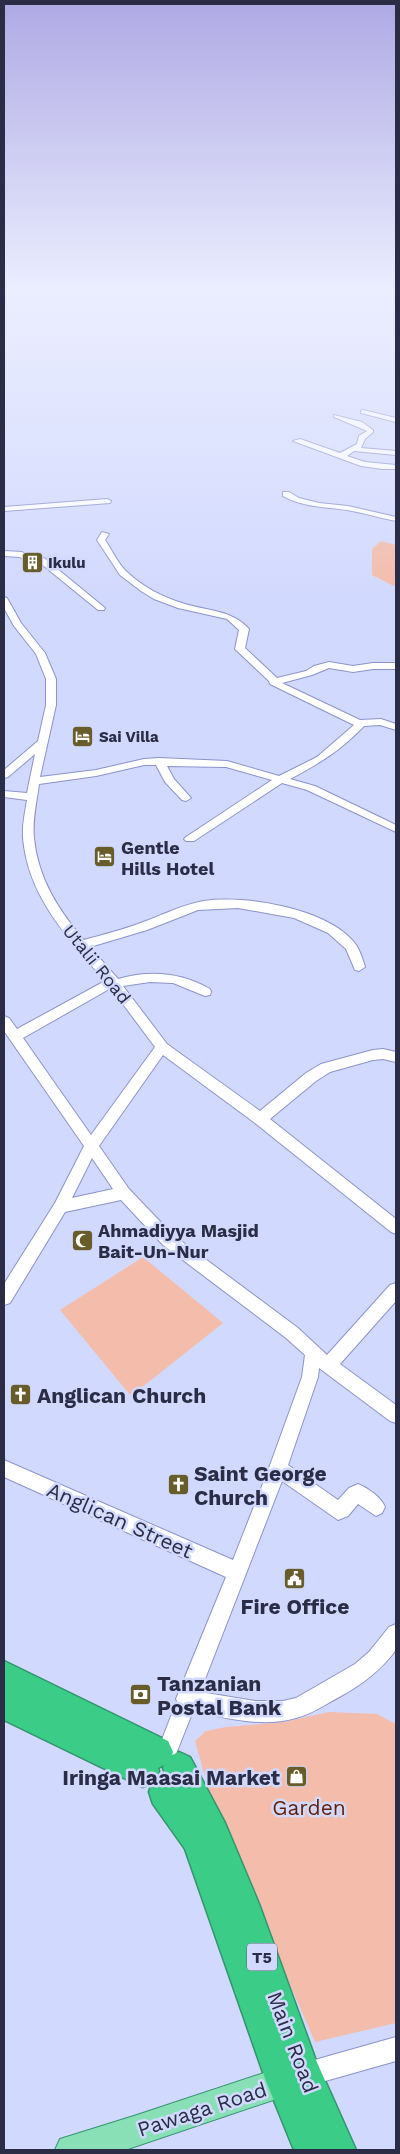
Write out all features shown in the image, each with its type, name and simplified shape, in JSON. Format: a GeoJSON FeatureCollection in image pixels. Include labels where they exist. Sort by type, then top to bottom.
{"type":"FeatureCollection","features":[{"type":"Feature","properties":{"kind":"highway","name":"T5"},"geometry":{"type":"LineString","coordinates":[[4,1676],[162,1767],[198,1839],[294,2078],[313,2150]]}},
{"type":"Feature","properties":{"kind":"highway","name":"T5"},"geometry":{"type":"LineString","coordinates":[[4,1704],[162,1767]]}},
{"type":"Feature","properties":{"kind":"highway","name":"Main Road"},"geometry":{"type":"LineString","coordinates":[[294,2078],[337,2150]]}},
{"type":"Feature","properties":{"kind":"main road","name":"Pawaga Road"},"geometry":{"type":"LineString","coordinates":[[71,2150],[137,2131],[294,2078]]}},
{"type":"Feature","properties":{"kind":"street"},"geometry":{"type":"LineString","coordinates":[[363,412],[396,420]]}},
{"type":"Feature","properties":{"kind":"street"},"geometry":{"type":"LineString","coordinates":[[336,416],[371,430],[362,438],[360,445],[341,456]]}},
{"type":"Feature","properties":{"kind":"street"},"geometry":{"type":"LineString","coordinates":[[297,441],[374,467],[396,466]]}},
{"type":"Feature","properties":{"kind":"street"},"geometry":{"type":"LineString","coordinates":[[351,449],[396,453]]}},
{"type":"Feature","properties":{"kind":"street"},"geometry":{"type":"LineString","coordinates":[[286,494],[296,500],[319,506],[348,508],[396,519]]}},
{"type":"Feature","properties":{"kind":"street"},"geometry":{"type":"LineString","coordinates":[[4,509],[107,501]]}},
{"type":"Feature","properties":{"kind":"street"},"geometry":{"type":"LineString","coordinates":[[105,534],[101,540],[123,572],[144,590],[181,606],[230,618],[242,626],[244,633],[240,650],[273,682],[317,705],[360,724]]}},
{"type":"Feature","properties":{"kind":"street"},"geometry":{"type":"LineString","coordinates":[[4,554],[22,555],[28,559],[41,560],[101,608]]}},
{"type":"Feature","properties":{"kind":"street","name":"Utalii Road"},"geometry":{"type":"LineString","coordinates":[[4,600],[18,624],[40,653],[51,679],[52,699],[31,797],[28,836],[34,871],[51,906],[114,983],[162,1046],[260,1119],[396,1228]]}},
{"type":"Feature","properties":{"kind":"street"},"geometry":{"type":"LineString","coordinates":[[273,682],[332,665],[353,670],[373,666],[396,666]]}},
{"type":"Feature","properties":{"kind":"street"},"geometry":{"type":"LineString","coordinates":[[190,839],[283,778],[321,759],[348,738],[360,724],[367,721],[377,721],[396,727]]}},
{"type":"Feature","properties":{"kind":"street"},"geometry":{"type":"LineString","coordinates":[[4,775],[44,741]]}},
{"type":"Feature","properties":{"kind":"street"},"geometry":{"type":"LineString","coordinates":[[159,761],[169,780],[186,798]]}},
{"type":"Feature","properties":{"kind":"street"},"geometry":{"type":"LineString","coordinates":[[34,781],[96,773],[144,762],[228,764],[283,778],[325,794],[396,829]]}},
{"type":"Feature","properties":{"kind":"street"},"geometry":{"type":"LineString","coordinates":[[4,794],[31,797]]}},
{"type":"Feature","properties":{"kind":"street"},"geometry":{"type":"LineString","coordinates":[[81,945],[143,927],[197,906],[219,903],[235,904],[278,911],[325,926],[352,947],[359,967]]}},
{"type":"Feature","properties":{"kind":"street"},"geometry":{"type":"LineString","coordinates":[[15,1036],[114,983],[141,977],[174,979],[187,981],[205,992]]}},
{"type":"Feature","properties":{"kind":"street"},"geometry":{"type":"LineString","coordinates":[[4,1021],[124,1193],[168,1240],[292,1332],[313,1354],[396,1415]]}},
{"type":"Feature","properties":{"kind":"street"},"geometry":{"type":"LineString","coordinates":[[4,1298],[60,1208],[91,1146],[162,1046]]}},
{"type":"Feature","properties":{"kind":"street"},"geometry":{"type":"LineString","coordinates":[[260,1119],[305,1082],[326,1068],[374,1055],[389,1054],[396,1057]]}},
{"type":"Feature","properties":{"kind":"street"},"geometry":{"type":"LineString","coordinates":[[60,1208],[124,1193]]}},
{"type":"Feature","properties":{"kind":"street"},"geometry":{"type":"LineString","coordinates":[[328,1364],[396,1290]]}},
{"type":"Feature","properties":{"kind":"street"},"geometry":{"type":"LineString","coordinates":[[162,1767],[186,1699],[278,1468],[310,1377],[313,1354]]}},
{"type":"Feature","properties":{"kind":"street","name":"Anglican Street"},"geometry":{"type":"LineString","coordinates":[[4,1468],[237,1572]]}},
{"type":"Feature","properties":{"kind":"street"},"geometry":{"type":"LineString","coordinates":[[278,1468],[338,1511],[358,1492],[376,1507]]}},
{"type":"Feature","properties":{"kind":"street"},"geometry":{"type":"LineString","coordinates":[[186,1699],[231,1709],[265,1711],[296,1708],[362,1674],[377,1660],[396,1634]]}},
{"type":"Feature","properties":{"kind":"street"},"geometry":{"type":"LineString","coordinates":[[294,2078],[396,2049]]}},
{"type":"Feature","properties":{"kind":"green space"},"geometry":{"type":"Polygon","coordinates":[[[381,541],[396,545],[396,586],[372,575],[372,549],[381,541]]]}},
{"type":"Feature","properties":{"kind":"green space"},"geometry":{"type":"Polygon","coordinates":[[[143,1257],[223,1323],[131,1396],[60,1310],[143,1257]]]}},
{"type":"Feature","properties":{"kind":"green space","name":"Garden"},"geometry":{"type":"Polygon","coordinates":[[[329,1712],[377,1714],[396,1724],[396,2023],[315,2042],[215,1812],[195,1741],[206,1731],[226,1727],[284,1722],[329,1712]]]}},
{"type":"Feature","properties":{"kind":"place","name":"Ikulu"},"geometry":{"type":"Point","coordinates":[32,563]}},
{"type":"Feature","properties":{"kind":"place","name":"Sai Villa"},"geometry":{"type":"Point","coordinates":[83,737]}},
{"type":"Feature","properties":{"kind":"place","name":"Gentle Hills Hotel"},"geometry":{"type":"Point","coordinates":[105,857]}},
{"type":"Feature","properties":{"kind":"place","name":"Ahmadiyya Masjid Bait-Un-Nur"},"geometry":{"type":"Point","coordinates":[82,1240]}},
{"type":"Feature","properties":{"kind":"place","name":"Anglican Church"},"geometry":{"type":"Point","coordinates":[21,1395]}},
{"type":"Feature","properties":{"kind":"place","name":"Saint George Church"},"geometry":{"type":"Point","coordinates":[178,1485]}},
{"type":"Feature","properties":{"kind":"place","name":"Fire Office"},"geometry":{"type":"Point","coordinates":[295,1579]}},
{"type":"Feature","properties":{"kind":"place","name":"Tanzanian Postal Bank"},"geometry":{"type":"Point","coordinates":[141,1695]}},
{"type":"Feature","properties":{"kind":"place","name":"Iringa Maasai Market"},"geometry":{"type":"Point","coordinates":[296,1777]}}]}
